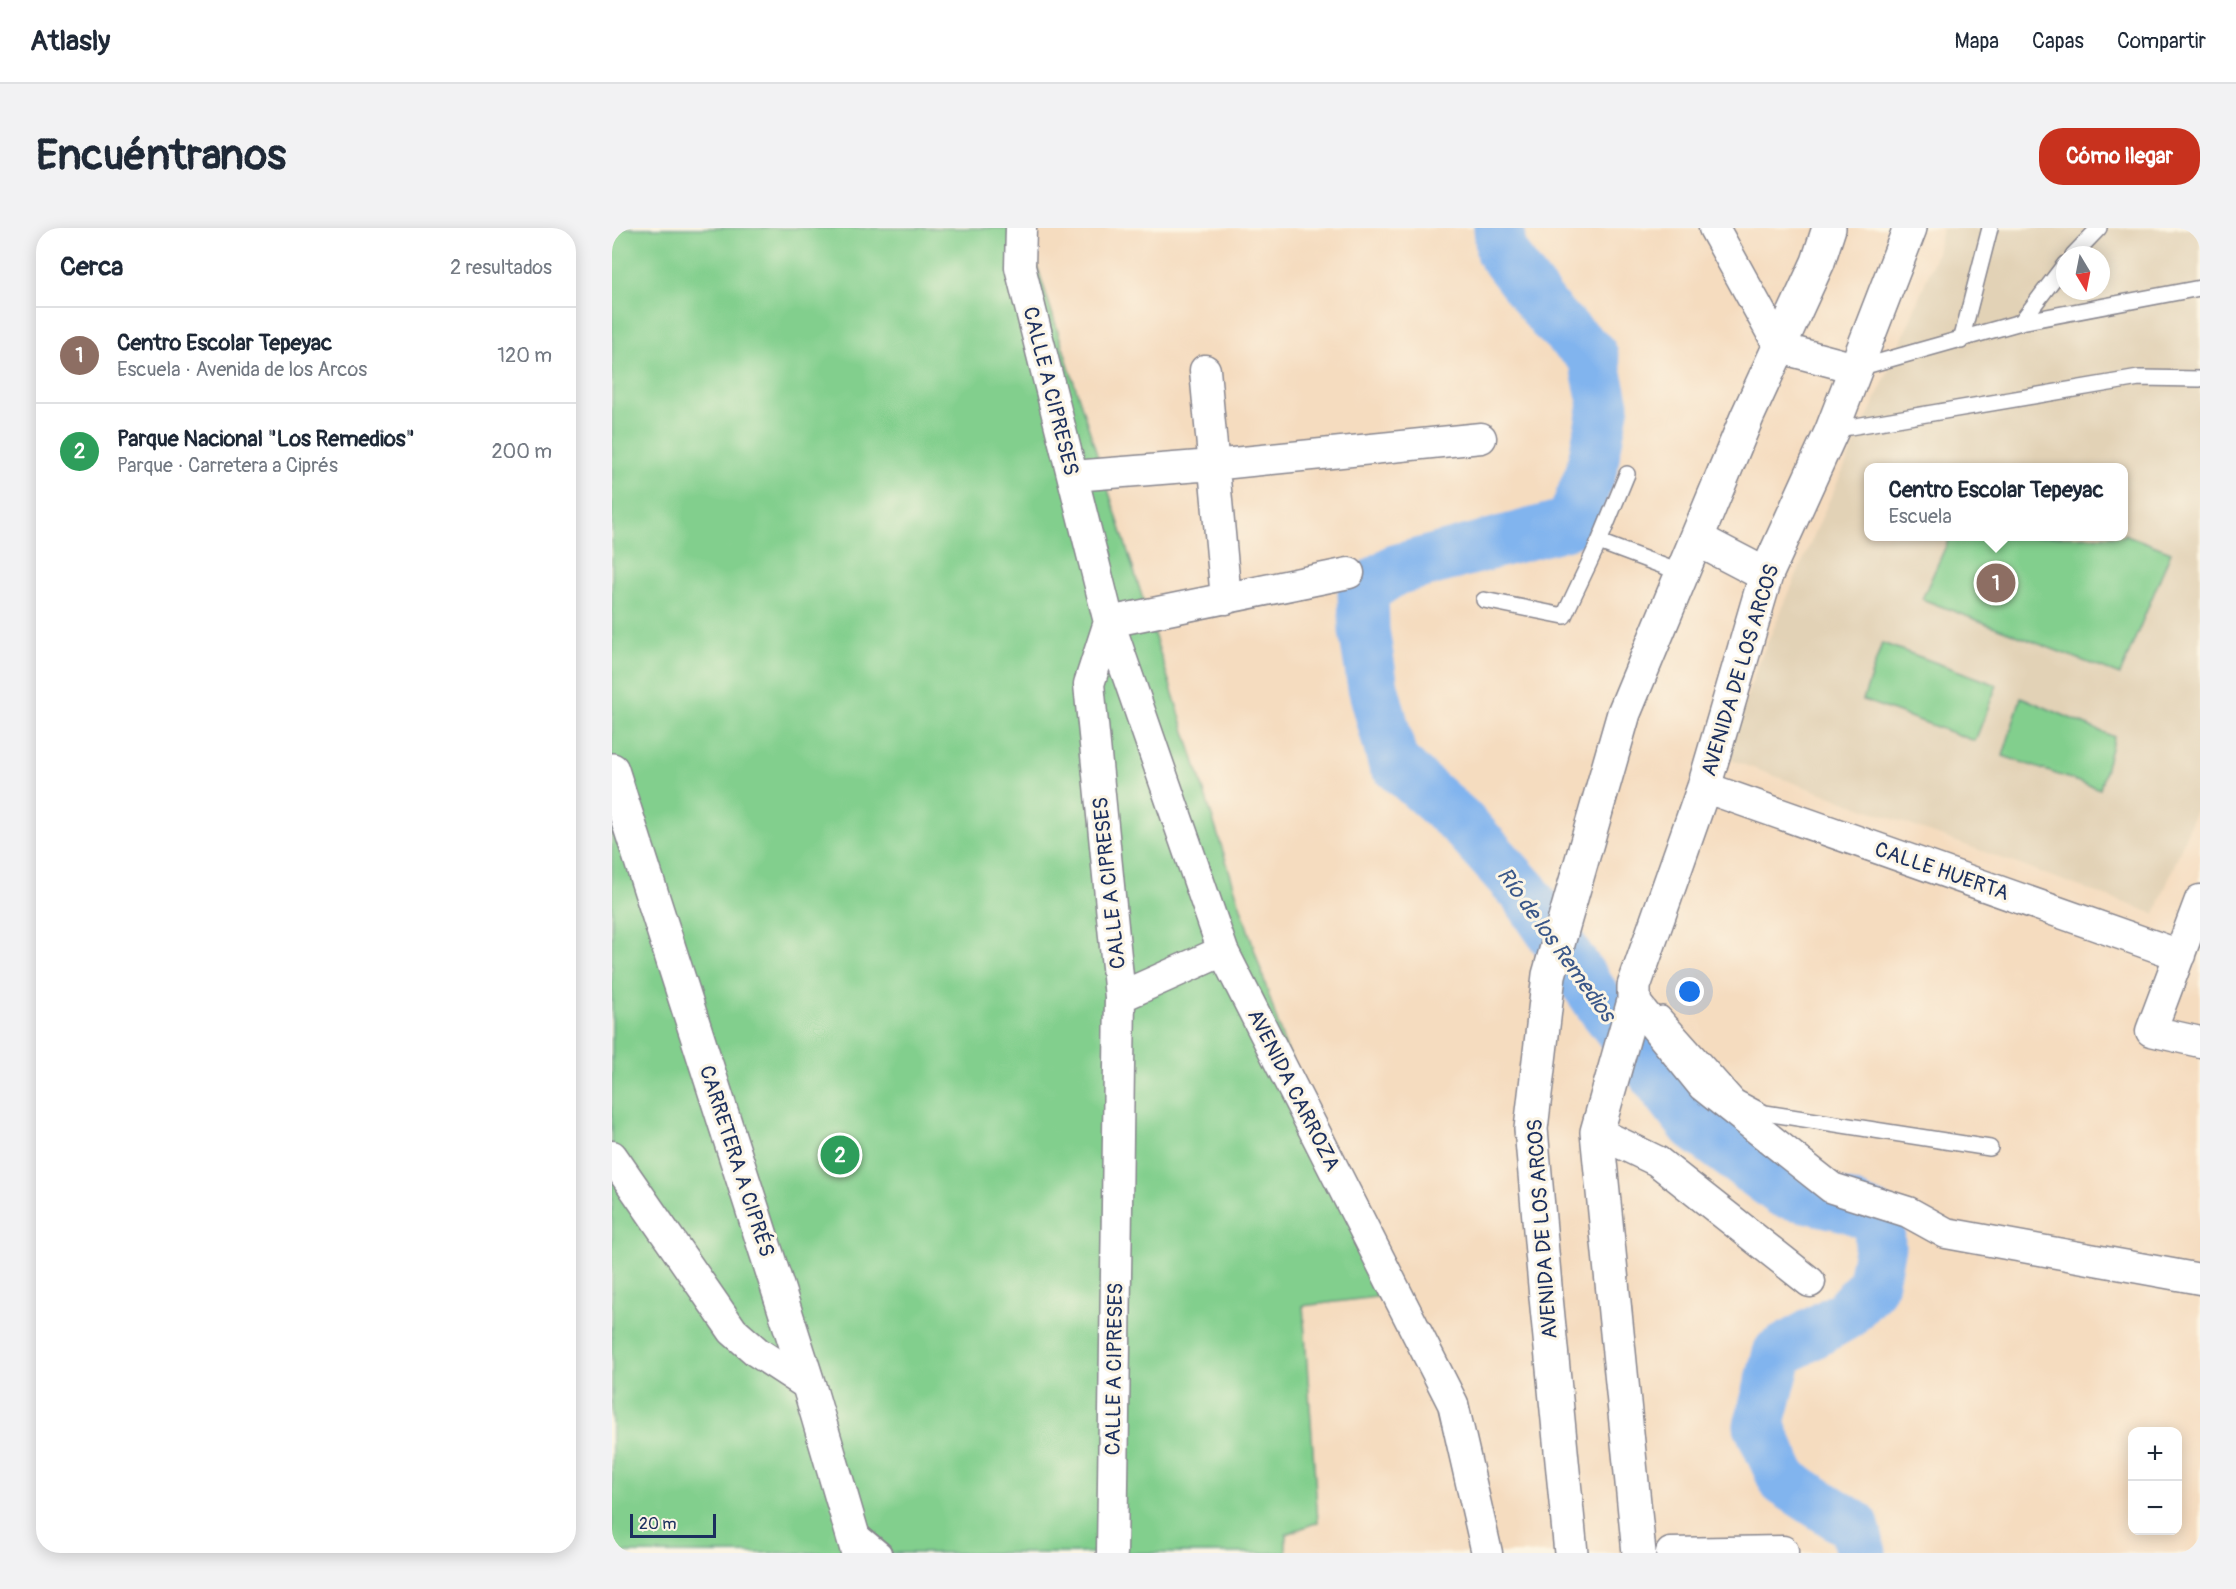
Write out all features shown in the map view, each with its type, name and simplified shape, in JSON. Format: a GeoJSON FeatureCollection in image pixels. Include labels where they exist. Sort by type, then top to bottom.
{"type":"FeatureCollection","features":[{"type":"Feature","properties":{"kind":"main road"},"geometry":{"type":"LineString","coordinates":[[1682,573],[1747,417],[1818,262],[1829,228]]}},
{"type":"Feature","properties":{"kind":"main road","name":"AVENIDA DE LOS ARCOS"},"geometry":{"type":"LineString","coordinates":[[1632,1002],[1704,787],[1766,575],[1832,430],[1910,228]]}},
{"type":"Feature","properties":{"kind":"main road"},"geometry":{"type":"LineString","coordinates":[[1696,539],[1766,575]]}},
{"type":"Feature","properties":{"kind":"main road","name":"AVENIDA DE LOS ARCOS"},"geometry":{"type":"LineString","coordinates":[[1571,1553],[1532,1129],[1549,975],[1624,713],[1682,573]]}},
{"type":"Feature","properties":{"kind":"main road","name":"CARRETERA A CIPRÉS"},"geometry":{"type":"LineString","coordinates":[[612,770],[809,1386],[855,1542]]}},
{"type":"Feature","properties":{"kind":"main road"},"geometry":{"type":"LineString","coordinates":[[1632,1002],[1597,1132],[1639,1553]]}},
{"type":"Feature","properties":{"kind":"street","name":"CALLE A CIPRESES"},"geometry":{"type":"LineString","coordinates":[[1021,228],[1020,267],[1109,622],[1089,684],[1120,998],[1112,1553]]}},
{"type":"Feature","properties":{"kind":"street"},"geometry":{"type":"LineString","coordinates":[[1714,228],[1780,348],[1855,368]]}},
{"type":"Feature","properties":{"kind":"street"},"geometry":{"type":"LineString","coordinates":[[1205,370],[1226,599]]}},
{"type":"Feature","properties":{"kind":"street"},"geometry":{"type":"LineString","coordinates":[[1073,476],[1212,465],[1481,438]]}},
{"type":"Feature","properties":{"kind":"street"},"geometry":{"type":"LineString","coordinates":[[1109,622],[1349,573]]}},
{"type":"Feature","properties":{"kind":"street","name":"AVENIDA CARROZA"},"geometry":{"type":"LineString","coordinates":[[1109,622],[1223,951],[1453,1404],[1487,1553]]}},
{"type":"Feature","properties":{"kind":"street","name":"CALLE HUERTA"},"geometry":{"type":"LineString","coordinates":[[1704,787],[2180,955]]}},
{"type":"Feature","properties":{"kind":"street"},"geometry":{"type":"LineString","coordinates":[[2200,900],[2151,1031],[2200,1041]]}},
{"type":"Feature","properties":{"kind":"street"},"geometry":{"type":"LineString","coordinates":[[1120,998],[1223,951]]}},
{"type":"Feature","properties":{"kind":"street"},"geometry":{"type":"LineString","coordinates":[[1632,1002],[1703,1086],[1832,1188],[1908,1212],[1946,1233],[2200,1279]]}},
{"type":"Feature","properties":{"kind":"street"},"geometry":{"type":"LineString","coordinates":[[1597,1132],[1657,1161],[1810,1282]]}},
{"type":"Feature","properties":{"kind":"street"},"geometry":{"type":"LineString","coordinates":[[612,1156],[733,1331],[757,1352],[809,1386]]}},
{"type":"Feature","properties":{"kind":"street"},"geometry":{"type":"LineString","coordinates":[[855,1542],[880,1553]]}},
{"type":"Feature","properties":{"kind":"street"},"geometry":{"type":"LineString","coordinates":[[1671,1553],[1783,1551],[1783,1553]]}},
{"type":"Feature","properties":{"kind":"lane"},"geometry":{"type":"LineString","coordinates":[[1960,341],[1990,228]]}},
{"type":"Feature","properties":{"kind":"lane"},"geometry":{"type":"LineString","coordinates":[[2082,246],[2099,228]]}},
{"type":"Feature","properties":{"kind":"lane"},"geometry":{"type":"LineString","coordinates":[[2021,322],[2056,276]]}},
{"type":"Feature","properties":{"kind":"lane"},"geometry":{"type":"LineString","coordinates":[[1855,368],[1960,341],[2021,322],[2200,288]]}},
{"type":"Feature","properties":{"kind":"lane"},"geometry":{"type":"LineString","coordinates":[[1832,430],[2139,378],[2200,379]]}},
{"type":"Feature","properties":{"kind":"lane"},"geometry":{"type":"LineString","coordinates":[[1484,600],[1564,616],[1628,474]]}},
{"type":"Feature","properties":{"kind":"lane"},"geometry":{"type":"LineString","coordinates":[[1599,542],[1682,573]]}},
{"type":"Feature","properties":{"kind":"lane"},"geometry":{"type":"LineString","coordinates":[[1632,1002],[1670,1022],[1737,1098],[1765,1113],[1990,1148]]}},
{"type":"Feature","properties":{"kind":"shaded area"},"geometry":{"type":"Polygon","coordinates":[[[1942,228],[2200,228],[2200,800],[2155,914],[1725,758],[1759,662],[1897,352],[1937,253],[1942,228]]]}},
{"type":"Feature","properties":{"kind":"green space"},"geometry":{"type":"Polygon","coordinates":[[[612,228],[1025,228],[1283,1040],[1393,1295],[1303,1306],[1318,1522],[1286,1534],[1286,1553],[612,1553],[612,228]]]}},
{"type":"Feature","properties":{"kind":"green space"},"geometry":{"type":"Polygon","coordinates":[[[2128,536],[2171,552],[2120,675],[1922,599],[1948,541],[2128,541],[2128,536]]]}},
{"type":"Feature","properties":{"kind":"green space"},"geometry":{"type":"Polygon","coordinates":[[[1882,643],[1997,685],[1975,741],[1863,700],[1882,643]]]}},
{"type":"Feature","properties":{"kind":"green space"},"geometry":{"type":"Polygon","coordinates":[[[2021,697],[2114,737],[2100,789],[2003,756],[2021,697]]]}},
{"type":"Feature","properties":{"kind":"waterway","name":"Río de los Remedios"},"geometry":{"type":"LineString","coordinates":[[1499,228],[1501,252],[1551,317],[1593,356],[1604,405],[1591,472],[1571,523],[1395,570],[1363,591],[1364,630],[1373,687],[1393,762],[1461,822],[1524,892],[1602,1007],[1694,1126],[1783,1192],[1850,1207],[1879,1220],[1880,1246],[1872,1286],[1845,1315],[1778,1353],[1759,1426],[1784,1481],[1854,1526],[1861,1553]]}},
{"type":"Feature","properties":{"kind":"place","name":"Centro Escolar Tepeyac"},"geometry":{"type":"Point","coordinates":[1996,583]}},
{"type":"Feature","properties":{"kind":"place","name":"Parque Nacional \"Los Remedios\""},"geometry":{"type":"Point","coordinates":[840,1155]}}]}
